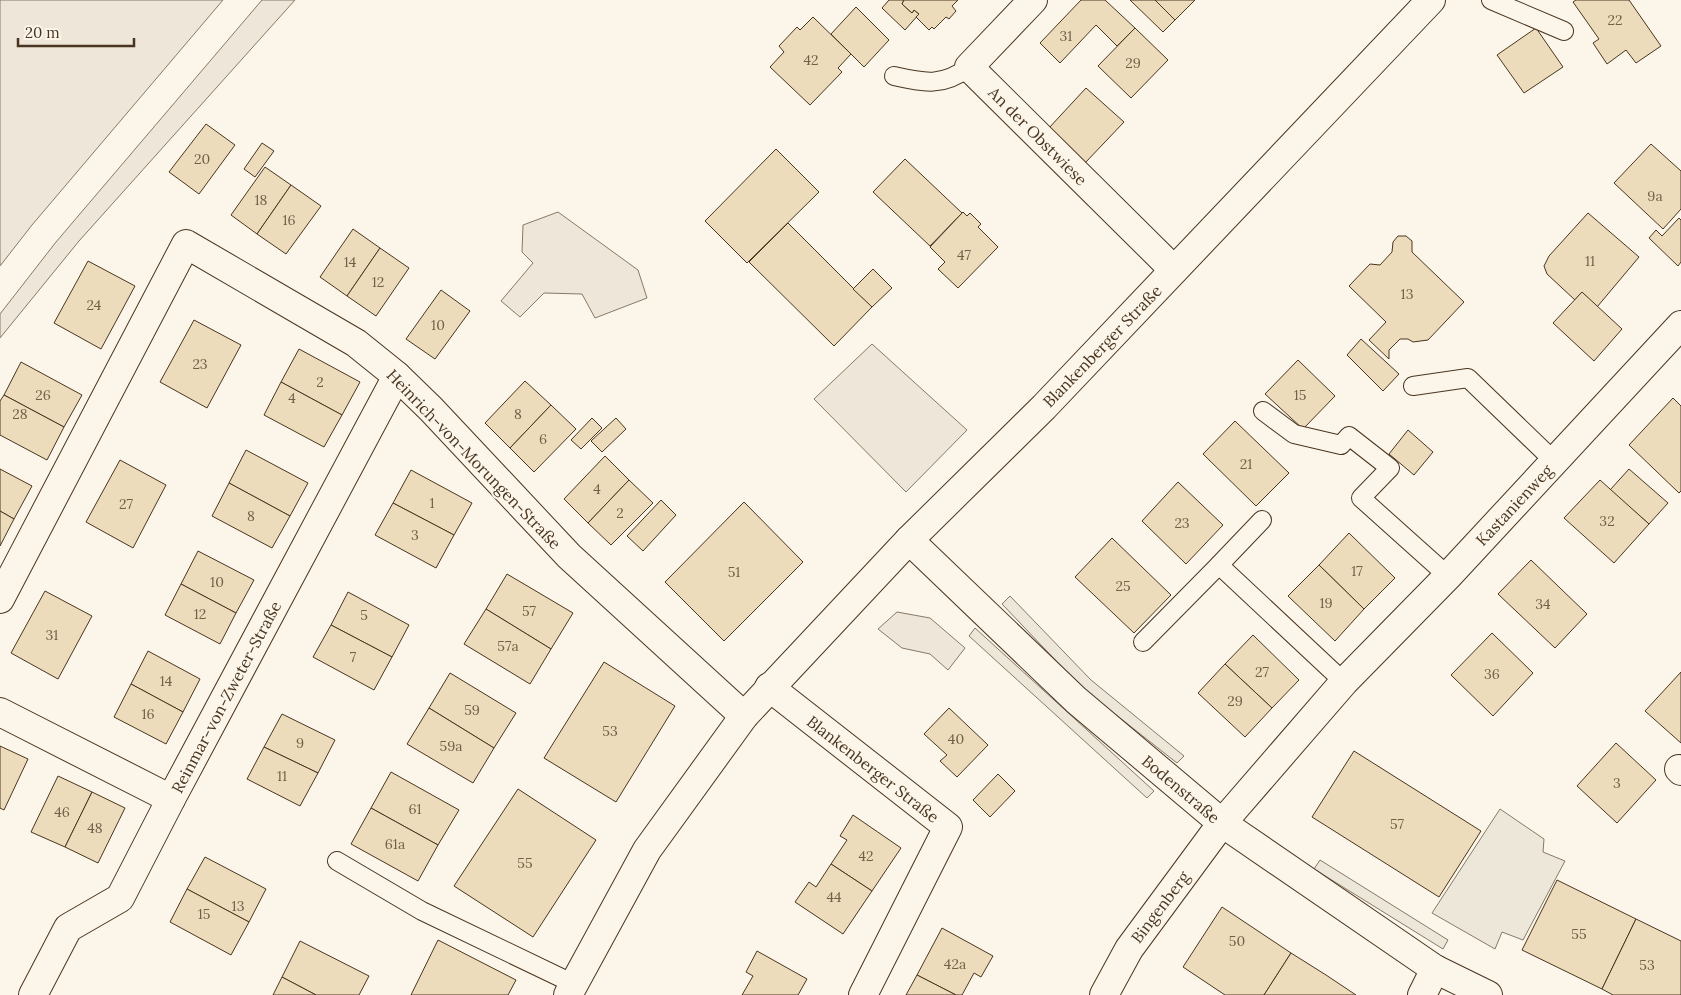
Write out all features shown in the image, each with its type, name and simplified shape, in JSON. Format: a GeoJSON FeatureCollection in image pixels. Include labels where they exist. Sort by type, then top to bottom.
{"type":"FeatureCollection","features":[{"type":"Feature","properties":{"kind":"street"},"geometry":{"type":"LineString","coordinates":[[969,67],[1034,0]]}},
{"type":"Feature","properties":{"kind":"street","name":"Blankenberger Straße"},"geometry":{"type":"LineString","coordinates":[[571,990],[648,850],[744,716],[909,540],[1044,408],[1431,0]]}},
{"type":"Feature","properties":{"kind":"street","name":"An der Obstwiese"},"geometry":{"type":"LineString","coordinates":[[969,67],[1174,270]]}},
{"type":"Feature","properties":{"kind":"street","name":"Heinrich-von-Morungen-Straße"},"geometry":{"type":"LineString","coordinates":[[0,599],[186,244],[356,343],[397,376],[431,409],[569,556],[744,716]]}},
{"type":"Feature","properties":{"kind":"street","name":"Kastanienweg"},"geometry":{"type":"LineString","coordinates":[[1222,823],[1344,682],[1448,576],[1681,325]]}},
{"type":"Feature","properties":{"kind":"street","name":"Reinmar-von-Zweter-Straße"},"geometry":{"type":"LineString","coordinates":[[33,995],[68,928],[120,898],[397,376]]}},
{"type":"Feature","properties":{"kind":"street","name":"Bodenstraße"},"geometry":{"type":"LineString","coordinates":[[909,540],[1076,700],[1222,823],[1435,970],[1488,995]]}},
{"type":"Feature","properties":{"kind":"street","name":"Blankenberger Straße"},"geometry":{"type":"LineString","coordinates":[[769,688],[948,827],[863,995]]}},
{"type":"Feature","properties":{"kind":"street"},"geometry":{"type":"LineString","coordinates":[[0,712],[171,799]]}},
{"type":"Feature","properties":{"kind":"street","name":"Bingenberg"},"geometry":{"type":"LineString","coordinates":[[1104,995],[1129,949],[1222,823]]}},
{"type":"Feature","properties":{"kind":"street"},"geometry":{"type":"LineString","coordinates":[[1422,995],[1435,970]]}},
{"type":"Feature","properties":{"kind":"lane"},"geometry":{"type":"LineString","coordinates":[[1491,0],[1564,31]]}},
{"type":"Feature","properties":{"kind":"lane"},"geometry":{"type":"LineString","coordinates":[[894,76],[922,83],[954,78],[969,67]]}},
{"type":"Feature","properties":{"kind":"lane"},"geometry":{"type":"LineString","coordinates":[[1413,386],[1468,378],[1555,462]]}},
{"type":"Feature","properties":{"kind":"lane"},"geometry":{"type":"LineString","coordinates":[[1263,411],[1294,434],[1341,445],[1349,436],[1390,468],[1361,498],[1448,576]]}},
{"type":"Feature","properties":{"kind":"lane"},"geometry":{"type":"LineString","coordinates":[[1143,642],[1262,520]]}},
{"type":"Feature","properties":{"kind":"lane"},"geometry":{"type":"LineString","coordinates":[[1220,565],[1344,682]]}},
{"type":"Feature","properties":{"kind":"lane"},"geometry":{"type":"LineString","coordinates":[[337,860],[422,910],[571,990]]}},
{"type":"Feature","properties":{"kind":"shaded area"},"geometry":{"type":"Polygon","coordinates":[[[0,0],[223,0],[32,225],[0,266],[0,0]]]}},
{"type":"Feature","properties":{"kind":"shaded area"},"geometry":{"type":"Polygon","coordinates":[[[262,0],[295,0],[79,241],[0,338],[0,314],[56,242],[262,0]]]}},
{"type":"Feature","properties":{"kind":"shaded area"},"geometry":{"type":"Polygon","coordinates":[[[558,212],[638,270],[647,298],[595,318],[582,294],[544,293],[520,317],[501,301],[533,263],[522,252],[523,225],[558,212]]]}},
{"type":"Feature","properties":{"kind":"shaded area"},"geometry":{"type":"Polygon","coordinates":[[[872,344],[967,430],[906,492],[814,399],[872,344]]]}},
{"type":"Feature","properties":{"kind":"shaded area"},"geometry":{"type":"Polygon","coordinates":[[[1010,596],[1091,680],[1184,756],[1177,763],[1082,688],[1002,604],[1010,596]]]}},
{"type":"Feature","properties":{"kind":"shaded area"},"geometry":{"type":"Polygon","coordinates":[[[897,612],[930,618],[965,648],[948,670],[930,654],[902,648],[878,629],[897,612]]]}},
{"type":"Feature","properties":{"kind":"shaded area"},"geometry":{"type":"Polygon","coordinates":[[[975,628],[1154,791],[1147,798],[969,636],[975,628]]]}},
{"type":"Feature","properties":{"kind":"shaded area"},"geometry":{"type":"Polygon","coordinates":[[[1500,809],[1544,839],[1543,852],[1565,861],[1523,940],[1502,932],[1495,949],[1432,913],[1500,809]]]}},
{"type":"Feature","properties":{"kind":"shaded area"},"geometry":{"type":"Polygon","coordinates":[[[1320,860],[1448,940],[1443,949],[1314,869],[1320,860]]]}},
{"type":"Feature","properties":{"kind":"building"},"geometry":{"type":"Polygon","coordinates":[[[889,0],[904,0],[902,4],[912,13],[914,10],[919,14],[905,30],[882,8],[889,0]]]}},
{"type":"Feature","properties":{"kind":"building"},"geometry":{"type":"Polygon","coordinates":[[[904,0],[958,0],[952,6],[956,11],[949,19],[946,17],[934,29],[932,27],[929,30],[916,17],[919,14],[914,10],[912,13],[902,4],[904,0]]]}},
{"type":"Feature","properties":{"kind":"building"},"geometry":{"type":"Polygon","coordinates":[[[1081,0],[1105,0],[1135,28],[1117,46],[1096,25],[1060,63],[1040,43],[1081,0]]]}},
{"type":"Feature","properties":{"kind":"building"},"geometry":{"type":"Polygon","coordinates":[[[1130,0],[1155,0],[1175,20],[1163,32],[1130,0]]]}},
{"type":"Feature","properties":{"kind":"building"},"geometry":{"type":"Polygon","coordinates":[[[1155,0],[1195,0],[1175,20],[1155,0]]]}},
{"type":"Feature","properties":{"kind":"building"},"geometry":{"type":"Polygon","coordinates":[[[1576,0],[1629,0],[1661,46],[1636,63],[1626,50],[1607,64],[1593,43],[1599,39],[1573,2],[1576,0]]]}},
{"type":"Feature","properties":{"kind":"building"},"geometry":{"type":"Polygon","coordinates":[[[856,7],[889,40],[864,67],[831,34],[856,7]]]}},
{"type":"Feature","properties":{"kind":"building"},"geometry":{"type":"Polygon","coordinates":[[[813,17],[851,54],[838,68],[842,72],[810,105],[770,67],[784,52],[779,46],[797,27],[800,30],[813,17]]]}},
{"type":"Feature","properties":{"kind":"building"},"geometry":{"type":"Polygon","coordinates":[[[1135,28],[1168,60],[1131,98],[1098,66],[1135,28]]]}},
{"type":"Feature","properties":{"kind":"building"},"geometry":{"type":"Polygon","coordinates":[[[1536,28],[1563,67],[1524,93],[1497,55],[1536,28]]]}},
{"type":"Feature","properties":{"kind":"building"},"geometry":{"type":"Polygon","coordinates":[[[1086,88],[1124,122],[1085,163],[1048,129],[1086,88]]]}},
{"type":"Feature","properties":{"kind":"building"},"geometry":{"type":"Polygon","coordinates":[[[206,124],[235,145],[199,194],[169,172],[206,124]]]}},
{"type":"Feature","properties":{"kind":"building"},"geometry":{"type":"Polygon","coordinates":[[[262,143],[274,151],[255,177],[244,169],[262,143]]]}},
{"type":"Feature","properties":{"kind":"building"},"geometry":{"type":"Polygon","coordinates":[[[1651,144],[1681,171],[1681,209],[1663,229],[1614,183],[1651,144]]]}},
{"type":"Feature","properties":{"kind":"building"},"geometry":{"type":"Polygon","coordinates":[[[776,149],[819,192],[747,263],[705,221],[776,149]]]}},
{"type":"Feature","properties":{"kind":"building"},"geometry":{"type":"Polygon","coordinates":[[[905,159],[962,213],[930,246],[873,192],[905,159]]]}},
{"type":"Feature","properties":{"kind":"building"},"geometry":{"type":"Polygon","coordinates":[[[265,167],[291,185],[257,234],[231,215],[265,167]]]}},
{"type":"Feature","properties":{"kind":"building"},"geometry":{"type":"Polygon","coordinates":[[[291,185],[321,206],[286,254],[257,234],[291,185]]]}},
{"type":"Feature","properties":{"kind":"building"},"geometry":{"type":"Polygon","coordinates":[[[963,212],[967,216],[970,213],[981,224],[978,227],[998,247],[958,288],[938,269],[945,262],[930,247],[963,212]]]}},
{"type":"Feature","properties":{"kind":"building"},"geometry":{"type":"Polygon","coordinates":[[[1588,213],[1639,257],[1597,307],[1582,292],[1575,300],[1547,274],[1544,266],[1549,256],[1588,213]]]}},
{"type":"Feature","properties":{"kind":"building"},"geometry":{"type":"Polygon","coordinates":[[[1679,218],[1681,220],[1681,262],[1678,266],[1649,238],[1656,230],[1662,236],[1679,218]]]}},
{"type":"Feature","properties":{"kind":"building"},"geometry":{"type":"Polygon","coordinates":[[[788,223],[872,307],[834,346],[749,262],[788,223]]]}},
{"type":"Feature","properties":{"kind":"building"},"geometry":{"type":"Polygon","coordinates":[[[353,229],[380,248],[347,296],[320,277],[353,229]]]}},
{"type":"Feature","properties":{"kind":"building"},"geometry":{"type":"Polygon","coordinates":[[[1398,236],[1406,236],[1412,241],[1412,252],[1464,302],[1428,340],[1413,342],[1408,339],[1400,339],[1389,350],[1389,359],[1369,340],[1386,322],[1349,286],[1370,264],[1380,265],[1392,252],[1393,242],[1398,236]]]}},
{"type":"Feature","properties":{"kind":"building"},"geometry":{"type":"Polygon","coordinates":[[[380,248],[409,268],[376,316],[347,296],[380,248]]]}},
{"type":"Feature","properties":{"kind":"building"},"geometry":{"type":"Polygon","coordinates":[[[88,261],[135,286],[101,349],[54,323],[88,261]]]}},
{"type":"Feature","properties":{"kind":"building"},"geometry":{"type":"Polygon","coordinates":[[[873,269],[892,288],[872,307],[853,289],[873,269]]]}},
{"type":"Feature","properties":{"kind":"building"},"geometry":{"type":"Polygon","coordinates":[[[441,290],[470,311],[435,359],[406,339],[441,290]]]}},
{"type":"Feature","properties":{"kind":"building"},"geometry":{"type":"Polygon","coordinates":[[[1582,292],[1622,329],[1594,361],[1553,323],[1582,292]]]}},
{"type":"Feature","properties":{"kind":"building"},"geometry":{"type":"Polygon","coordinates":[[[194,320],[241,345],[207,408],[160,382],[194,320]]]}},
{"type":"Feature","properties":{"kind":"building"},"geometry":{"type":"Polygon","coordinates":[[[1361,339],[1399,374],[1383,391],[1347,355],[1361,339]]]}},
{"type":"Feature","properties":{"kind":"building"},"geometry":{"type":"Polygon","coordinates":[[[299,349],[360,382],[342,415],[281,382],[299,349]]]}},
{"type":"Feature","properties":{"kind":"building"},"geometry":{"type":"Polygon","coordinates":[[[1298,360],[1335,396],[1303,429],[1265,394],[1298,360]]]}},
{"type":"Feature","properties":{"kind":"building"},"geometry":{"type":"Polygon","coordinates":[[[21,362],[82,395],[64,427],[4,395],[21,362]]]}},
{"type":"Feature","properties":{"kind":"building"},"geometry":{"type":"Polygon","coordinates":[[[525,381],[551,405],[510,448],[485,423],[525,381]]]}},
{"type":"Feature","properties":{"kind":"building"},"geometry":{"type":"Polygon","coordinates":[[[281,382],[342,415],[324,447],[264,415],[281,382]]]}},
{"type":"Feature","properties":{"kind":"building"},"geometry":{"type":"Polygon","coordinates":[[[4,395],[64,427],[47,460],[0,435],[0,401],[4,395]]]}},
{"type":"Feature","properties":{"kind":"building"},"geometry":{"type":"Polygon","coordinates":[[[1673,398],[1681,406],[1681,491],[1679,493],[1629,445],[1673,398]]]}},
{"type":"Feature","properties":{"kind":"building"},"geometry":{"type":"Polygon","coordinates":[[[551,405],[576,429],[534,472],[510,448],[551,405]]]}},
{"type":"Feature","properties":{"kind":"building"},"geometry":{"type":"Polygon","coordinates":[[[592,418],[602,428],[581,449],[571,440],[592,418]]]}},
{"type":"Feature","properties":{"kind":"building"},"geometry":{"type":"Polygon","coordinates":[[[616,418],[626,429],[602,452],[591,441],[616,418]]]}},
{"type":"Feature","properties":{"kind":"building"},"geometry":{"type":"Polygon","coordinates":[[[1235,421],[1289,473],[1256,506],[1203,454],[1235,421]]]}},
{"type":"Feature","properties":{"kind":"building"},"geometry":{"type":"Polygon","coordinates":[[[1408,430],[1433,452],[1414,475],[1389,454],[1408,430]]]}},
{"type":"Feature","properties":{"kind":"building"},"geometry":{"type":"Polygon","coordinates":[[[246,450],[308,483],[290,516],[229,483],[246,450]]]}},
{"type":"Feature","properties":{"kind":"building"},"geometry":{"type":"Polygon","coordinates":[[[605,456],[629,480],[588,523],[564,499],[605,456]]]}},
{"type":"Feature","properties":{"kind":"building"},"geometry":{"type":"Polygon","coordinates":[[[120,460],[166,485],[133,548],[86,522],[120,460]]]}},
{"type":"Feature","properties":{"kind":"building"},"geometry":{"type":"Polygon","coordinates":[[[0,469],[32,486],[14,519],[0,511],[0,469]]]}},
{"type":"Feature","properties":{"kind":"building"},"geometry":{"type":"Polygon","coordinates":[[[1629,469],[1668,503],[1649,524],[1610,490],[1629,469]]]}},
{"type":"Feature","properties":{"kind":"building"},"geometry":{"type":"Polygon","coordinates":[[[411,470],[472,503],[454,535],[393,503],[411,470]]]}},
{"type":"Feature","properties":{"kind":"building"},"geometry":{"type":"Polygon","coordinates":[[[629,480],[653,503],[611,545],[588,523],[629,480]]]}},
{"type":"Feature","properties":{"kind":"building"},"geometry":{"type":"Polygon","coordinates":[[[1600,480],[1649,524],[1614,563],[1564,518],[1600,480]]]}},
{"type":"Feature","properties":{"kind":"building"},"geometry":{"type":"Polygon","coordinates":[[[1178,482],[1223,525],[1186,564],[1142,521],[1178,482]]]}},
{"type":"Feature","properties":{"kind":"building"},"geometry":{"type":"Polygon","coordinates":[[[229,483],[290,516],[272,548],[212,516],[229,483]]]}},
{"type":"Feature","properties":{"kind":"building"},"geometry":{"type":"Polygon","coordinates":[[[661,500],[676,515],[643,551],[627,536],[661,500]]]}},
{"type":"Feature","properties":{"kind":"building"},"geometry":{"type":"Polygon","coordinates":[[[744,502],[803,562],[724,641],[665,582],[744,502]]]}},
{"type":"Feature","properties":{"kind":"building"},"geometry":{"type":"Polygon","coordinates":[[[393,503],[454,535],[436,568],[375,535],[393,503]]]}},
{"type":"Feature","properties":{"kind":"building"},"geometry":{"type":"Polygon","coordinates":[[[0,511],[14,519],[0,546],[0,511]]]}},
{"type":"Feature","properties":{"kind":"building"},"geometry":{"type":"Polygon","coordinates":[[[1349,533],[1395,578],[1364,609],[1319,565],[1349,533]]]}},
{"type":"Feature","properties":{"kind":"building"},"geometry":{"type":"Polygon","coordinates":[[[1112,538],[1171,595],[1134,633],[1075,577],[1112,538]]]}},
{"type":"Feature","properties":{"kind":"building"},"geometry":{"type":"Polygon","coordinates":[[[198,551],[254,580],[236,613],[181,584],[198,551]]]}},
{"type":"Feature","properties":{"kind":"building"},"geometry":{"type":"Polygon","coordinates":[[[1531,560],[1587,614],[1555,648],[1498,594],[1531,560]]]}},
{"type":"Feature","properties":{"kind":"building"},"geometry":{"type":"Polygon","coordinates":[[[1319,565],[1364,609],[1335,641],[1288,596],[1319,565]]]}},
{"type":"Feature","properties":{"kind":"building"},"geometry":{"type":"Polygon","coordinates":[[[507,574],[573,613],[551,649],[486,609],[507,574]]]}},
{"type":"Feature","properties":{"kind":"building"},"geometry":{"type":"Polygon","coordinates":[[[181,584],[236,613],[220,644],[165,615],[181,584]]]}},
{"type":"Feature","properties":{"kind":"building"},"geometry":{"type":"Polygon","coordinates":[[[45,591],[92,616],[58,679],[11,653],[45,591]]]}},
{"type":"Feature","properties":{"kind":"building"},"geometry":{"type":"Polygon","coordinates":[[[348,592],[409,625],[392,657],[331,625],[348,592]]]}},
{"type":"Feature","properties":{"kind":"building"},"geometry":{"type":"Polygon","coordinates":[[[486,609],[551,649],[530,684],[464,644],[486,609]]]}},
{"type":"Feature","properties":{"kind":"building"},"geometry":{"type":"Polygon","coordinates":[[[331,625],[392,657],[374,690],[313,657],[331,625]]]}},
{"type":"Feature","properties":{"kind":"building"},"geometry":{"type":"Polygon","coordinates":[[[1492,633],[1533,673],[1493,716],[1451,675],[1492,633]]]}},
{"type":"Feature","properties":{"kind":"building"},"geometry":{"type":"Polygon","coordinates":[[[1253,635],[1299,680],[1272,708],[1225,664],[1253,635]]]}},
{"type":"Feature","properties":{"kind":"building"},"geometry":{"type":"Polygon","coordinates":[[[148,651],[200,679],[183,712],[131,684],[148,651]]]}},
{"type":"Feature","properties":{"kind":"building"},"geometry":{"type":"Polygon","coordinates":[[[604,662],[675,706],[616,802],[544,758],[604,662]]]}},
{"type":"Feature","properties":{"kind":"building"},"geometry":{"type":"Polygon","coordinates":[[[1225,664],[1272,708],[1245,737],[1198,693],[1225,664]]]}},
{"type":"Feature","properties":{"kind":"building"},"geometry":{"type":"Polygon","coordinates":[[[1681,672],[1681,743],[1645,711],[1681,672]]]}},
{"type":"Feature","properties":{"kind":"building"},"geometry":{"type":"Polygon","coordinates":[[[450,673],[516,713],[494,748],[429,708],[450,673]]]}},
{"type":"Feature","properties":{"kind":"building"},"geometry":{"type":"Polygon","coordinates":[[[131,684],[183,712],[166,744],[114,717],[131,684]]]}},
{"type":"Feature","properties":{"kind":"building"},"geometry":{"type":"Polygon","coordinates":[[[429,708],[494,748],[473,783],[407,744],[429,708]]]}},
{"type":"Feature","properties":{"kind":"building"},"geometry":{"type":"Polygon","coordinates":[[[949,708],[988,745],[957,777],[940,761],[947,755],[924,734],[949,708]]]}},
{"type":"Feature","properties":{"kind":"building"},"geometry":{"type":"Polygon","coordinates":[[[282,714],[335,740],[318,773],[264,747],[282,714]]]}},
{"type":"Feature","properties":{"kind":"building"},"geometry":{"type":"Polygon","coordinates":[[[1616,743],[1656,780],[1617,823],[1577,786],[1616,743]]]}},
{"type":"Feature","properties":{"kind":"building"},"geometry":{"type":"Polygon","coordinates":[[[0,746],[28,759],[4,810],[0,808],[0,746]]]}},
{"type":"Feature","properties":{"kind":"building"},"geometry":{"type":"Polygon","coordinates":[[[264,747],[318,773],[300,806],[247,779],[264,747]]]}},
{"type":"Feature","properties":{"kind":"building"},"geometry":{"type":"Polygon","coordinates":[[[1354,751],[1481,831],[1439,897],[1312,817],[1354,751]]]}},
{"type":"Feature","properties":{"kind":"building"},"geometry":{"type":"Polygon","coordinates":[[[391,772],[459,810],[438,845],[371,808],[391,772]]]}},
{"type":"Feature","properties":{"kind":"building"},"geometry":{"type":"Polygon","coordinates":[[[998,774],[1015,791],[990,817],[973,800],[998,774]]]}},
{"type":"Feature","properties":{"kind":"building"},"geometry":{"type":"Polygon","coordinates":[[[58,776],[92,792],[65,847],[31,832],[58,776]]]}},
{"type":"Feature","properties":{"kind":"building"},"geometry":{"type":"Polygon","coordinates":[[[518,789],[596,840],[533,937],[454,886],[518,789]]]}},
{"type":"Feature","properties":{"kind":"building"},"geometry":{"type":"Polygon","coordinates":[[[92,792],[125,808],[98,863],[65,847],[92,792]]]}},
{"type":"Feature","properties":{"kind":"building"},"geometry":{"type":"Polygon","coordinates":[[[371,808],[438,845],[418,881],[351,844],[371,808]]]}},
{"type":"Feature","properties":{"kind":"building"},"geometry":{"type":"Polygon","coordinates":[[[853,815],[901,848],[872,891],[831,864],[847,840],[840,836],[853,815]]]}},
{"type":"Feature","properties":{"kind":"building"},"geometry":{"type":"Polygon","coordinates":[[[205,857],[266,889],[249,922],[187,889],[205,857]]]}},
{"type":"Feature","properties":{"kind":"building"},"geometry":{"type":"Polygon","coordinates":[[[831,864],[872,891],[843,934],[795,902],[809,882],[816,887],[831,864]]]}},
{"type":"Feature","properties":{"kind":"building"},"geometry":{"type":"Polygon","coordinates":[[[1557,880],[1636,919],[1602,989],[1522,950],[1557,880]]]}},
{"type":"Feature","properties":{"kind":"building"},"geometry":{"type":"Polygon","coordinates":[[[187,889],[249,922],[231,955],[170,922],[187,889]]]}},
{"type":"Feature","properties":{"kind":"building"},"geometry":{"type":"Polygon","coordinates":[[[1222,907],[1291,953],[1264,995],[1225,995],[1183,967],[1222,907]]]}},
{"type":"Feature","properties":{"kind":"building"},"geometry":{"type":"Polygon","coordinates":[[[1636,919],[1681,941],[1681,995],[1613,995],[1602,989],[1636,919]]]}},
{"type":"Feature","properties":{"kind":"building"},"geometry":{"type":"Polygon","coordinates":[[[942,928],[993,956],[981,977],[974,973],[962,995],[956,995],[917,975],[942,928]]]}},
{"type":"Feature","properties":{"kind":"building"},"geometry":{"type":"Polygon","coordinates":[[[438,940],[516,980],[508,995],[411,995],[438,940]]]}},
{"type":"Feature","properties":{"kind":"building"},"geometry":{"type":"Polygon","coordinates":[[[300,941],[369,976],[359,995],[316,995],[282,977],[300,941]]]}},
{"type":"Feature","properties":{"kind":"building"},"geometry":{"type":"Polygon","coordinates":[[[757,951],[807,979],[798,995],[742,995],[753,976],[746,972],[757,951]]]}},
{"type":"Feature","properties":{"kind":"building"},"geometry":{"type":"Polygon","coordinates":[[[1291,953],[1326,975],[1356,995],[1264,995],[1291,953]]]}},
{"type":"Feature","properties":{"kind":"building"},"geometry":{"type":"Polygon","coordinates":[[[917,975],[956,995],[906,995],[917,975]]]}},
{"type":"Feature","properties":{"kind":"building"},"geometry":{"type":"Polygon","coordinates":[[[282,977],[316,995],[273,995],[282,977]]]}}]}
